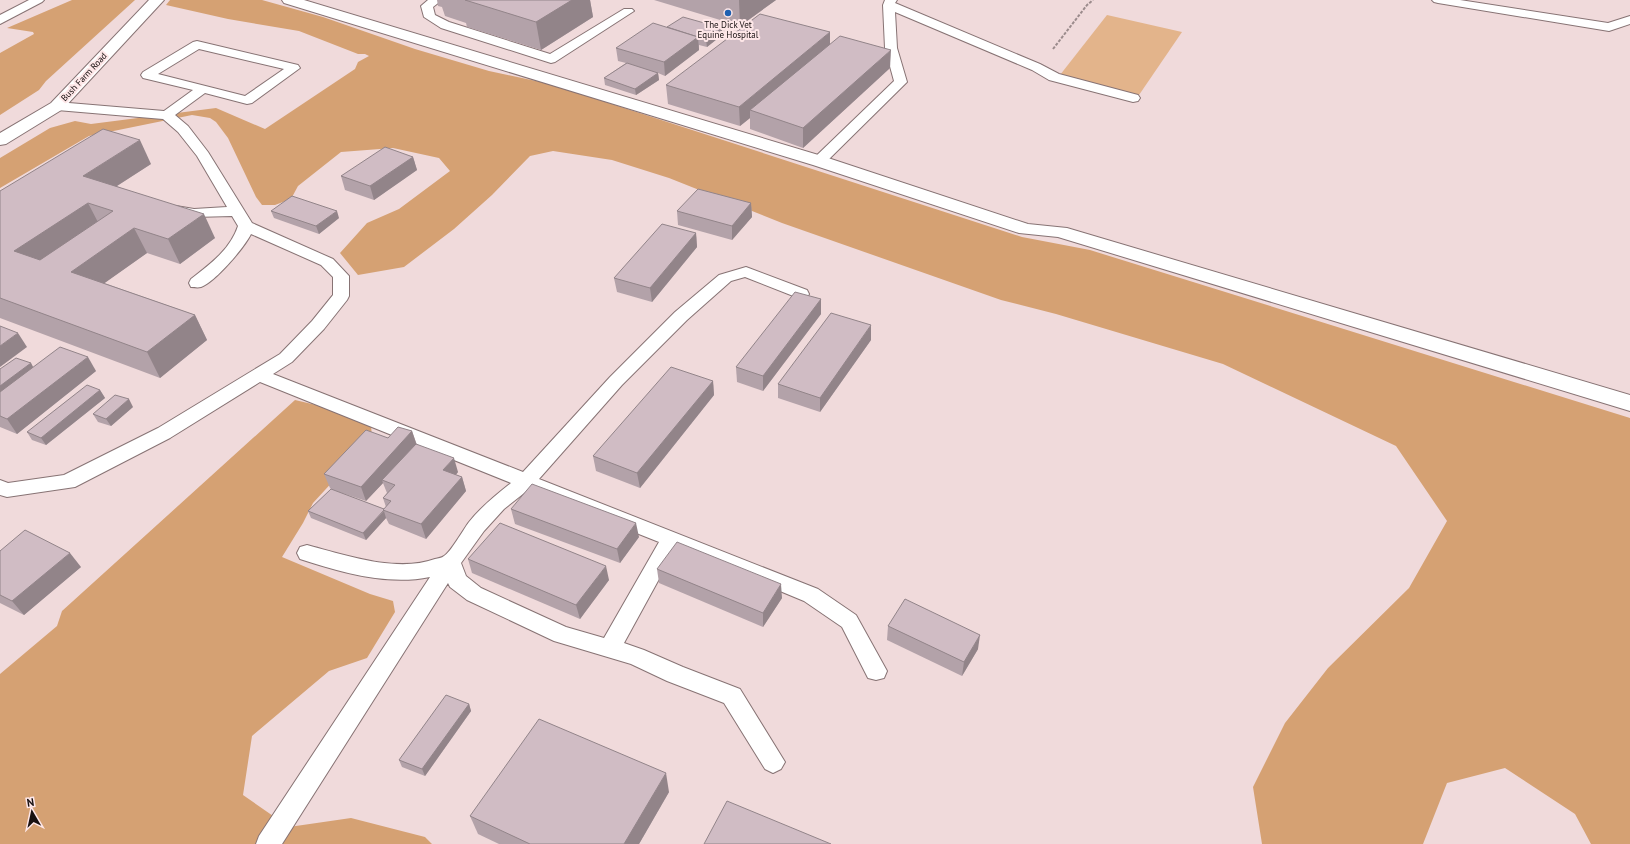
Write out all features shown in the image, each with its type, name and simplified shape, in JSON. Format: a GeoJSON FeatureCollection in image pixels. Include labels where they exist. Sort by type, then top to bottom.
{"type":"FeatureCollection","features":[{"type":"Feature","properties":{"kind":"street","name":"Bush Farm Road"},"geometry":{"type":"LineString","coordinates":[[0,140],[57,106],[157,0]]}},
{"type":"Feature","properties":{"kind":"street"},"geometry":{"type":"LineString","coordinates":[[289,0],[819,161],[1026,229],[1060,232],[1630,403]]}},
{"type":"Feature","properties":{"kind":"lane"},"geometry":{"type":"LineString","coordinates":[[0,20],[38,0]]}},
{"type":"Feature","properties":{"kind":"lane"},"geometry":{"type":"LineString","coordinates":[[436,0],[427,6],[430,17],[445,25],[551,59],[628,11]]}},
{"type":"Feature","properties":{"kind":"lane"},"geometry":{"type":"LineString","coordinates":[[1438,0],[1609,27],[1630,20]]}},
{"type":"Feature","properties":{"kind":"lane"},"geometry":{"type":"LineString","coordinates":[[819,161],[901,82],[891,48],[890,3],[1036,67],[1054,77],[1133,98]]}},
{"type":"Feature","properties":{"kind":"lane"},"geometry":{"type":"LineString","coordinates":[[197,45],[294,68],[247,100],[203,89],[147,75],[197,45]]}},
{"type":"Feature","properties":{"kind":"lane"},"geometry":{"type":"LineString","coordinates":[[167,116],[203,89]]}},
{"type":"Feature","properties":{"kind":"lane"},"geometry":{"type":"LineString","coordinates":[[0,487],[7,490],[68,482],[164,433],[286,358],[318,324],[341,296],[342,276],[327,262],[246,226],[203,156],[183,129],[167,116],[57,106]]}},
{"type":"Feature","properties":{"kind":"lane"},"geometry":{"type":"LineString","coordinates":[[164,209],[194,213],[237,210]]}},
{"type":"Feature","properties":{"kind":"lane"},"geometry":{"type":"LineString","coordinates":[[197,283],[234,250],[244,234],[246,226]]}},
{"type":"Feature","properties":{"kind":"lane"},"geometry":{"type":"LineString","coordinates":[[268,844],[451,562],[478,526],[497,504],[526,481],[616,381],[681,316],[725,278],[746,272],[801,294]]}},
{"type":"Feature","properties":{"kind":"lane"},"geometry":{"type":"LineString","coordinates":[[258,374],[671,539],[769,576],[812,595],[849,621],[876,671]]}},
{"type":"Feature","properties":{"kind":"lane"},"geometry":{"type":"LineString","coordinates":[[610,648],[671,539]]}},
{"type":"Feature","properties":{"kind":"lane"},"geometry":{"type":"LineString","coordinates":[[307,553],[371,569],[389,571],[425,570],[451,562]]}},
{"type":"Feature","properties":{"kind":"lane"},"geometry":{"type":"LineString","coordinates":[[451,562],[457,581],[474,594],[504,609],[562,635],[636,656],[675,674],[732,696],[773,762]]}},
{"type":"Feature","properties":{"kind":"path"},"geometry":{"type":"LineString","coordinates":[[1036,67],[1045,59],[1087,5],[1093,0]]}},
{"type":"Feature","properties":{"kind":"shaded area"},"geometry":{"type":"Polygon","coordinates":[[[72,0],[135,0],[46,81],[39,90],[0,115],[0,53],[34,34],[33,32],[7,28],[72,0]]]}},
{"type":"Feature","properties":{"kind":"shaded area"},"geometry":{"type":"Polygon","coordinates":[[[170,0],[262,0],[323,17],[415,49],[489,71],[550,84],[1022,237],[1090,250],[1630,418],[1630,844],[1591,844],[1575,814],[1505,768],[1447,783],[1423,844],[1262,844],[1253,787],[1285,723],[1328,668],[1409,588],[1447,521],[1396,446],[1223,364],[1056,314],[1001,300],[782,223],[669,178],[612,160],[553,151],[530,156],[492,195],[454,229],[404,267],[358,275],[340,253],[367,223],[399,209],[450,171],[439,158],[393,148],[341,152],[298,186],[291,199],[275,205],[262,205],[256,197],[228,138],[216,122],[210,118],[192,115],[89,136],[0,188],[0,158],[50,128],[75,121],[91,124],[216,108],[265,129],[355,69],[358,62],[369,56],[365,54],[358,54],[299,31],[228,19],[166,5],[170,0]]]}},
{"type":"Feature","properties":{"kind":"shaded area"},"geometry":{"type":"Polygon","coordinates":[[[1107,15],[1182,32],[1139,95],[1060,75],[1107,15]]]}},
{"type":"Feature","properties":{"kind":"shaded area"},"geometry":{"type":"Polygon","coordinates":[[[295,400],[337,410],[371,424],[372,439],[313,503],[303,523],[282,557],[370,594],[393,601],[395,612],[367,658],[329,671],[252,736],[243,795],[289,827],[351,818],[425,837],[432,844],[0,844],[0,674],[57,626],[62,611],[295,400]]]}},
{"type":"Feature","properties":{"kind":"building"},"geometry":{"type":"Polygon","coordinates":[[[465,0],[572,0],[536,22],[465,0]]]}},
{"type":"Feature","properties":{"kind":"building"},"geometry":{"type":"Polygon","coordinates":[[[760,14],[830,32],[739,107],[666,85],[760,14]]]}},
{"type":"Feature","properties":{"kind":"building"},"geometry":{"type":"Polygon","coordinates":[[[683,17],[722,28],[706,40],[667,27],[683,17]]]}},
{"type":"Feature","properties":{"kind":"building"},"geometry":{"type":"Polygon","coordinates":[[[653,23],[698,37],[664,62],[616,48],[653,23]]]}},
{"type":"Feature","properties":{"kind":"building"},"geometry":{"type":"Polygon","coordinates":[[[840,36],[891,50],[803,128],[750,110],[840,36]]]}},
{"type":"Feature","properties":{"kind":"building"},"geometry":{"type":"Polygon","coordinates":[[[627,63],[658,73],[635,89],[604,78],[627,63]]]}},
{"type":"Feature","properties":{"kind":"building"},"geometry":{"type":"Polygon","coordinates":[[[103,129],[140,140],[83,176],[204,214],[168,239],[134,228],[71,272],[195,315],[147,352],[0,298],[0,191],[103,129]],[[88,203],[14,251],[40,260],[113,211],[88,203]]]}},
{"type":"Feature","properties":{"kind":"building"},"geometry":{"type":"Polygon","coordinates":[[[385,147],[413,157],[370,186],[341,176],[385,147]]]}},
{"type":"Feature","properties":{"kind":"building"},"geometry":{"type":"Polygon","coordinates":[[[698,189],[751,203],[732,226],[677,211],[698,189]]]}},
{"type":"Feature","properties":{"kind":"building"},"geometry":{"type":"Polygon","coordinates":[[[292,196],[337,211],[316,226],[271,211],[292,196]]]}},
{"type":"Feature","properties":{"kind":"building"},"geometry":{"type":"Polygon","coordinates":[[[662,224],[696,233],[650,288],[614,278],[662,224]]]}},
{"type":"Feature","properties":{"kind":"building"},"geometry":{"type":"Polygon","coordinates":[[[795,292],[821,299],[763,376],[736,367],[795,292]]]}},
{"type":"Feature","properties":{"kind":"building"},"geometry":{"type":"Polygon","coordinates":[[[831,313],[871,325],[820,398],[778,384],[831,313]]]}},
{"type":"Feature","properties":{"kind":"building"},"geometry":{"type":"Polygon","coordinates":[[[0,326],[18,333],[0,346],[0,326]]]}},
{"type":"Feature","properties":{"kind":"building"},"geometry":{"type":"Polygon","coordinates":[[[60,347],[88,357],[7,419],[0,416],[0,392],[60,347]]]}},
{"type":"Feature","properties":{"kind":"building"},"geometry":{"type":"Polygon","coordinates":[[[16,358],[31,363],[0,386],[0,369],[16,358]]]}},
{"type":"Feature","properties":{"kind":"building"},"geometry":{"type":"Polygon","coordinates":[[[671,367],[713,381],[637,473],[593,456],[671,367]]]}},
{"type":"Feature","properties":{"kind":"building"},"geometry":{"type":"Polygon","coordinates":[[[87,385],[100,390],[41,438],[27,432],[87,385]]]}},
{"type":"Feature","properties":{"kind":"building"},"geometry":{"type":"Polygon","coordinates":[[[115,395],[129,399],[106,419],[93,414],[115,395]]]}},
{"type":"Feature","properties":{"kind":"building"},"geometry":{"type":"Polygon","coordinates":[[[398,427],[412,431],[361,487],[324,474],[366,430],[388,438],[398,427]]]}},
{"type":"Feature","properties":{"kind":"building"},"geometry":{"type":"Polygon","coordinates":[[[416,444],[454,458],[443,470],[462,477],[421,524],[383,510],[391,501],[383,498],[395,485],[382,480],[416,444]]]}},
{"type":"Feature","properties":{"kind":"building"},"geometry":{"type":"Polygon","coordinates":[[[532,484],[636,523],[617,549],[511,509],[532,484]]]}},
{"type":"Feature","properties":{"kind":"building"},"geometry":{"type":"Polygon","coordinates":[[[331,489],[384,510],[363,533],[308,511],[331,489]]]}},
{"type":"Feature","properties":{"kind":"building"},"geometry":{"type":"Polygon","coordinates":[[[500,523],[606,566],[576,605],[468,559],[500,523]]]}},
{"type":"Feature","properties":{"kind":"building"},"geometry":{"type":"Polygon","coordinates":[[[25,530],[70,553],[12,601],[0,595],[0,551],[25,530]]]}},
{"type":"Feature","properties":{"kind":"building"},"geometry":{"type":"Polygon","coordinates":[[[677,542],[781,584],[763,613],[657,569],[677,542]]]}},
{"type":"Feature","properties":{"kind":"building"},"geometry":{"type":"Polygon","coordinates":[[[905,599],[980,635],[964,662],[888,626],[905,599]]]}},
{"type":"Feature","properties":{"kind":"building"},"geometry":{"type":"Polygon","coordinates":[[[446,695],[469,704],[422,769],[399,760],[446,695]]]}},
{"type":"Feature","properties":{"kind":"building"},"geometry":{"type":"Polygon","coordinates":[[[539,719],[666,773],[624,844],[530,844],[470,816],[539,719]]]}},
{"type":"Feature","properties":{"kind":"building"},"geometry":{"type":"Polygon","coordinates":[[[727,801],[831,844],[704,844],[727,801]]]}},
{"type":"Feature","properties":{"kind":"place","name":"The Dick Vet Equine Hospital"},"geometry":{"type":"Point","coordinates":[728,13]}}]}
